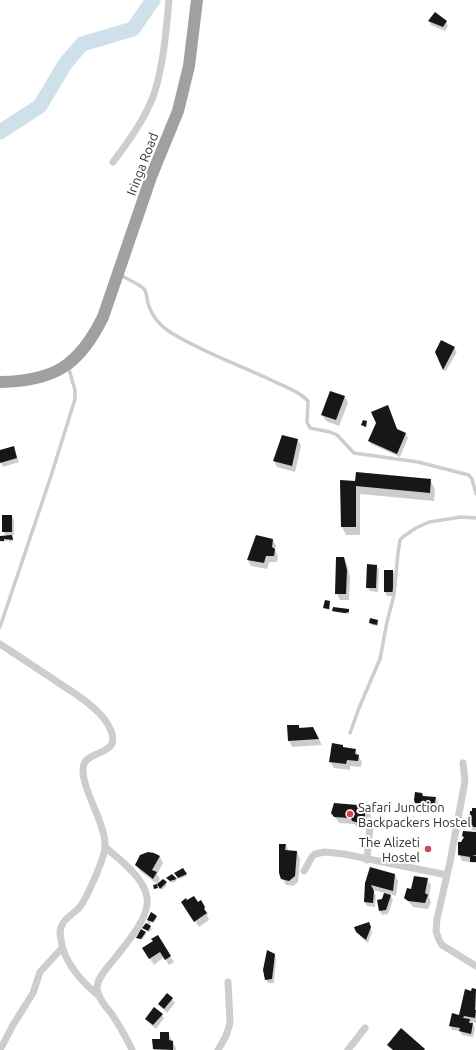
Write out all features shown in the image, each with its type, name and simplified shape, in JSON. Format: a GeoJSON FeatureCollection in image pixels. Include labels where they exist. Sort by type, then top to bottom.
{"type":"FeatureCollection","features":[{"type":"Feature","properties":{"kind":"highway","name":"Iringa Road"},"geometry":{"type":"LineString","coordinates":[[0,382],[20,382],[48,375],[68,365],[83,350],[103,317],[151,177],[178,111],[189,66],[197,0]]}},
{"type":"Feature","properties":{"kind":"street"},"geometry":{"type":"LineString","coordinates":[[113,162],[145,112],[154,92],[166,41],[169,0]]}},
{"type":"Feature","properties":{"kind":"street"},"geometry":{"type":"LineString","coordinates":[[0,644],[77,695],[98,712],[107,722],[111,732],[112,743],[108,749],[86,760],[83,772],[84,780],[103,830],[105,847],[100,866],[83,902],[62,925],[60,930],[62,948],[66,959],[90,990],[99,996]]}},
{"type":"Feature","properties":{"kind":"street"},"geometry":{"type":"LineString","coordinates":[[463,763],[466,781],[437,919],[436,931],[442,945],[476,966]]}},
{"type":"Feature","properties":{"kind":"street"},"geometry":{"type":"LineString","coordinates":[[367,860],[370,825]]}},
{"type":"Feature","properties":{"kind":"street"},"geometry":{"type":"LineString","coordinates":[[105,847],[127,866],[143,886],[147,898],[146,909],[137,929],[101,978],[97,987],[99,996],[124,1034],[132,1050]]}},
{"type":"Feature","properties":{"kind":"street"},"geometry":{"type":"LineString","coordinates":[[304,871],[312,857],[325,852],[344,854],[367,860],[447,875]]}},
{"type":"Feature","properties":{"kind":"street"},"geometry":{"type":"LineString","coordinates":[[0,1050],[13,1025],[33,993],[40,972],[62,948]]}},
{"type":"Feature","properties":{"kind":"street"},"geometry":{"type":"LineString","coordinates":[[218,1050],[226,1036],[230,1023],[228,982]]}},
{"type":"Feature","properties":{"kind":"street"},"geometry":{"type":"LineString","coordinates":[[348,1050],[366,1028]]}},
{"type":"Feature","properties":{"kind":"lane"},"geometry":{"type":"LineString","coordinates":[[117,274],[145,290],[152,312],[158,323],[165,330],[303,397],[308,401],[307,422],[310,428],[337,435],[354,453],[418,462],[468,475],[472,479],[476,494]]}},
{"type":"Feature","properties":{"kind":"lane"},"geometry":{"type":"LineString","coordinates":[[0,627],[51,476],[75,399],[76,390],[68,365]]}},
{"type":"Feature","properties":{"kind":"lane"},"geometry":{"type":"LineString","coordinates":[[350,733],[380,659],[386,622],[394,595],[400,540],[416,528],[429,522],[460,517],[476,518]]}},
{"type":"Feature","properties":{"kind":"building"},"geometry":{"type":"Polygon","coordinates":[[[435,12],[447,21],[443,27],[428,21],[435,12]]]}},
{"type":"Feature","properties":{"kind":"building"},"geometry":{"type":"Polygon","coordinates":[[[441,340],[455,347],[443,370],[435,352],[441,340]]]}},
{"type":"Feature","properties":{"kind":"building"},"geometry":{"type":"Polygon","coordinates":[[[330,391],[345,396],[336,420],[321,415],[330,391]]]}},
{"type":"Feature","properties":{"kind":"building"},"geometry":{"type":"Polygon","coordinates":[[[388,405],[397,429],[406,433],[397,454],[368,441],[376,423],[371,412],[388,405]]]}},
{"type":"Feature","properties":{"kind":"building"},"geometry":{"type":"Polygon","coordinates":[[[363,420],[367,421],[366,427],[361,425],[363,420]]]}},
{"type":"Feature","properties":{"kind":"building"},"geometry":{"type":"Polygon","coordinates":[[[282,435],[298,439],[292,466],[273,461],[282,435]]]}},
{"type":"Feature","properties":{"kind":"building"},"geometry":{"type":"Polygon","coordinates":[[[14,446],[17,458],[0,463],[0,450],[14,446]]]}},
{"type":"Feature","properties":{"kind":"building"},"geometry":{"type":"Polygon","coordinates":[[[356,472],[431,479],[430,493],[356,486],[356,527],[341,527],[340,480],[355,481],[356,472]]]}},
{"type":"Feature","properties":{"kind":"building"},"geometry":{"type":"Polygon","coordinates":[[[2,515],[12,515],[12,532],[2,532],[2,515]]]}},
{"type":"Feature","properties":{"kind":"building"},"geometry":{"type":"Polygon","coordinates":[[[12,535],[13,540],[4,539],[4,541],[0,541],[0,536],[12,535]]]}},
{"type":"Feature","properties":{"kind":"building"},"geometry":{"type":"Polygon","coordinates":[[[256,535],[273,539],[272,547],[275,549],[274,556],[266,556],[264,563],[247,560],[256,535]]]}},
{"type":"Feature","properties":{"kind":"building"},"geometry":{"type":"Polygon","coordinates":[[[336,557],[344,557],[347,570],[346,594],[335,594],[336,557]]]}},
{"type":"Feature","properties":{"kind":"building"},"geometry":{"type":"Polygon","coordinates":[[[367,564],[377,565],[376,588],[366,588],[367,564]]]}},
{"type":"Feature","properties":{"kind":"building"},"geometry":{"type":"Polygon","coordinates":[[[384,570],[393,570],[393,592],[384,592],[384,570]]]}},
{"type":"Feature","properties":{"kind":"building"},"geometry":{"type":"Polygon","coordinates":[[[325,600],[330,601],[329,609],[323,608],[325,600]]]}},
{"type":"Feature","properties":{"kind":"building"},"geometry":{"type":"Polygon","coordinates":[[[333,607],[349,609],[349,612],[345,613],[332,611],[333,607]]]}},
{"type":"Feature","properties":{"kind":"building"},"geometry":{"type":"Polygon","coordinates":[[[370,618],[378,620],[377,625],[369,623],[370,618]]]}},
{"type":"Feature","properties":{"kind":"building"},"geometry":{"type":"Polygon","coordinates":[[[287,725],[299,725],[299,728],[313,727],[319,739],[288,741],[287,725]]]}},
{"type":"Feature","properties":{"kind":"building"},"geometry":{"type":"Polygon","coordinates":[[[332,743],[343,745],[343,747],[356,749],[355,754],[359,755],[358,761],[347,760],[346,764],[329,762],[332,743]]]}},
{"type":"Feature","properties":{"kind":"building"},"geometry":{"type":"Polygon","coordinates":[[[415,792],[422,793],[423,796],[436,797],[434,806],[415,803],[415,792]]]}},
{"type":"Feature","properties":{"kind":"building"},"geometry":{"type":"Polygon","coordinates":[[[361,802],[367,804],[368,813],[365,811],[365,817],[359,823],[352,821],[351,818],[334,817],[331,813],[334,803],[358,805],[361,802]]]}},
{"type":"Feature","properties":{"kind":"building"},"geometry":{"type":"Polygon","coordinates":[[[472,808],[476,808],[476,827],[469,827],[470,811],[472,811],[472,808]]]}},
{"type":"Feature","properties":{"kind":"building"},"geometry":{"type":"Polygon","coordinates":[[[463,831],[476,832],[476,855],[472,856],[476,856],[476,862],[470,862],[470,857],[458,855],[458,842],[461,842],[464,837],[462,836],[463,831]]]}},
{"type":"Feature","properties":{"kind":"building"},"geometry":{"type":"Polygon","coordinates":[[[279,844],[286,844],[285,850],[297,851],[295,876],[289,881],[281,879],[279,873],[279,844]]]}},
{"type":"Feature","properties":{"kind":"building"},"geometry":{"type":"Polygon","coordinates":[[[148,852],[160,856],[152,870],[157,872],[153,879],[135,865],[140,855],[148,852]]]}},
{"type":"Feature","properties":{"kind":"building"},"geometry":{"type":"Polygon","coordinates":[[[370,867],[395,874],[393,891],[371,885],[374,891],[373,903],[364,902],[365,883],[370,867]]]}},
{"type":"Feature","properties":{"kind":"building"},"geometry":{"type":"Polygon","coordinates":[[[183,868],[187,874],[178,878],[174,873],[183,868]]]}},
{"type":"Feature","properties":{"kind":"building"},"geometry":{"type":"Polygon","coordinates":[[[172,874],[177,879],[170,881],[166,878],[172,874]]]}},
{"type":"Feature","properties":{"kind":"building"},"geometry":{"type":"Polygon","coordinates":[[[414,876],[428,878],[425,893],[428,895],[425,903],[408,901],[404,898],[407,888],[411,889],[414,876]]]}},
{"type":"Feature","properties":{"kind":"building"},"geometry":{"type":"Polygon","coordinates":[[[163,879],[167,882],[160,889],[157,884],[163,879]]]}},
{"type":"Feature","properties":{"kind":"building"},"geometry":{"type":"Polygon","coordinates":[[[157,884],[158,888],[154,889],[153,885],[157,884]]]}},
{"type":"Feature","properties":{"kind":"building"},"geometry":{"type":"Polygon","coordinates":[[[384,893],[391,895],[386,910],[379,911],[377,900],[382,899],[384,893]]]}},
{"type":"Feature","properties":{"kind":"building"},"geometry":{"type":"Polygon","coordinates":[[[194,896],[198,902],[201,900],[207,913],[194,922],[181,902],[186,898],[187,900],[194,896]]]}},
{"type":"Feature","properties":{"kind":"building"},"geometry":{"type":"Polygon","coordinates":[[[151,912],[157,916],[153,922],[147,920],[151,912]]]}},
{"type":"Feature","properties":{"kind":"building"},"geometry":{"type":"Polygon","coordinates":[[[369,922],[371,927],[366,940],[356,932],[354,927],[369,922]]]}},
{"type":"Feature","properties":{"kind":"building"},"geometry":{"type":"Polygon","coordinates":[[[146,923],[151,926],[148,931],[142,928],[146,923]]]}},
{"type":"Feature","properties":{"kind":"building"},"geometry":{"type":"Polygon","coordinates":[[[141,929],[146,932],[141,939],[136,938],[141,929]]]}},
{"type":"Feature","properties":{"kind":"building"},"geometry":{"type":"Polygon","coordinates":[[[158,935],[171,956],[165,960],[160,952],[149,959],[142,948],[153,941],[151,939],[158,935]]]}},
{"type":"Feature","properties":{"kind":"building"},"geometry":{"type":"Polygon","coordinates":[[[267,950],[275,954],[272,979],[265,980],[263,970],[267,950]]]}},
{"type":"Feature","properties":{"kind":"building"},"geometry":{"type":"Polygon","coordinates":[[[472,988],[476,989],[475,1018],[464,1016],[463,1018],[470,1019],[469,1023],[473,1023],[471,1034],[459,1031],[460,1028],[449,1026],[452,1013],[459,1015],[465,989],[471,991],[472,988]]]}},
{"type":"Feature","properties":{"kind":"building"},"geometry":{"type":"Polygon","coordinates":[[[167,993],[173,998],[164,1009],[158,1004],[167,993]]]}},
{"type":"Feature","properties":{"kind":"building"},"geometry":{"type":"Polygon","coordinates":[[[154,1007],[163,1014],[153,1025],[145,1019],[154,1007]]]}},
{"type":"Feature","properties":{"kind":"building"},"geometry":{"type":"Polygon","coordinates":[[[401,1028],[425,1049],[393,1050],[387,1045],[401,1028]]]}},
{"type":"Feature","properties":{"kind":"building"},"geometry":{"type":"Polygon","coordinates":[[[160,1032],[169,1032],[169,1040],[173,1041],[173,1050],[153,1049],[152,1039],[160,1039],[160,1032]]]}},
{"type":"Feature","properties":{"kind":"waterway"},"geometry":{"type":"LineString","coordinates":[[0,132],[40,106],[65,64],[82,44],[133,29],[153,0]]}},
{"type":"Feature","properties":{"kind":"place","name":"Safari Junction Backpackers Hostel"},"geometry":{"type":"Point","coordinates":[350,814]}},
{"type":"Feature","properties":{"kind":"place","name":"The Alizeti Hostel"},"geometry":{"type":"Point","coordinates":[428,849]}}]}
